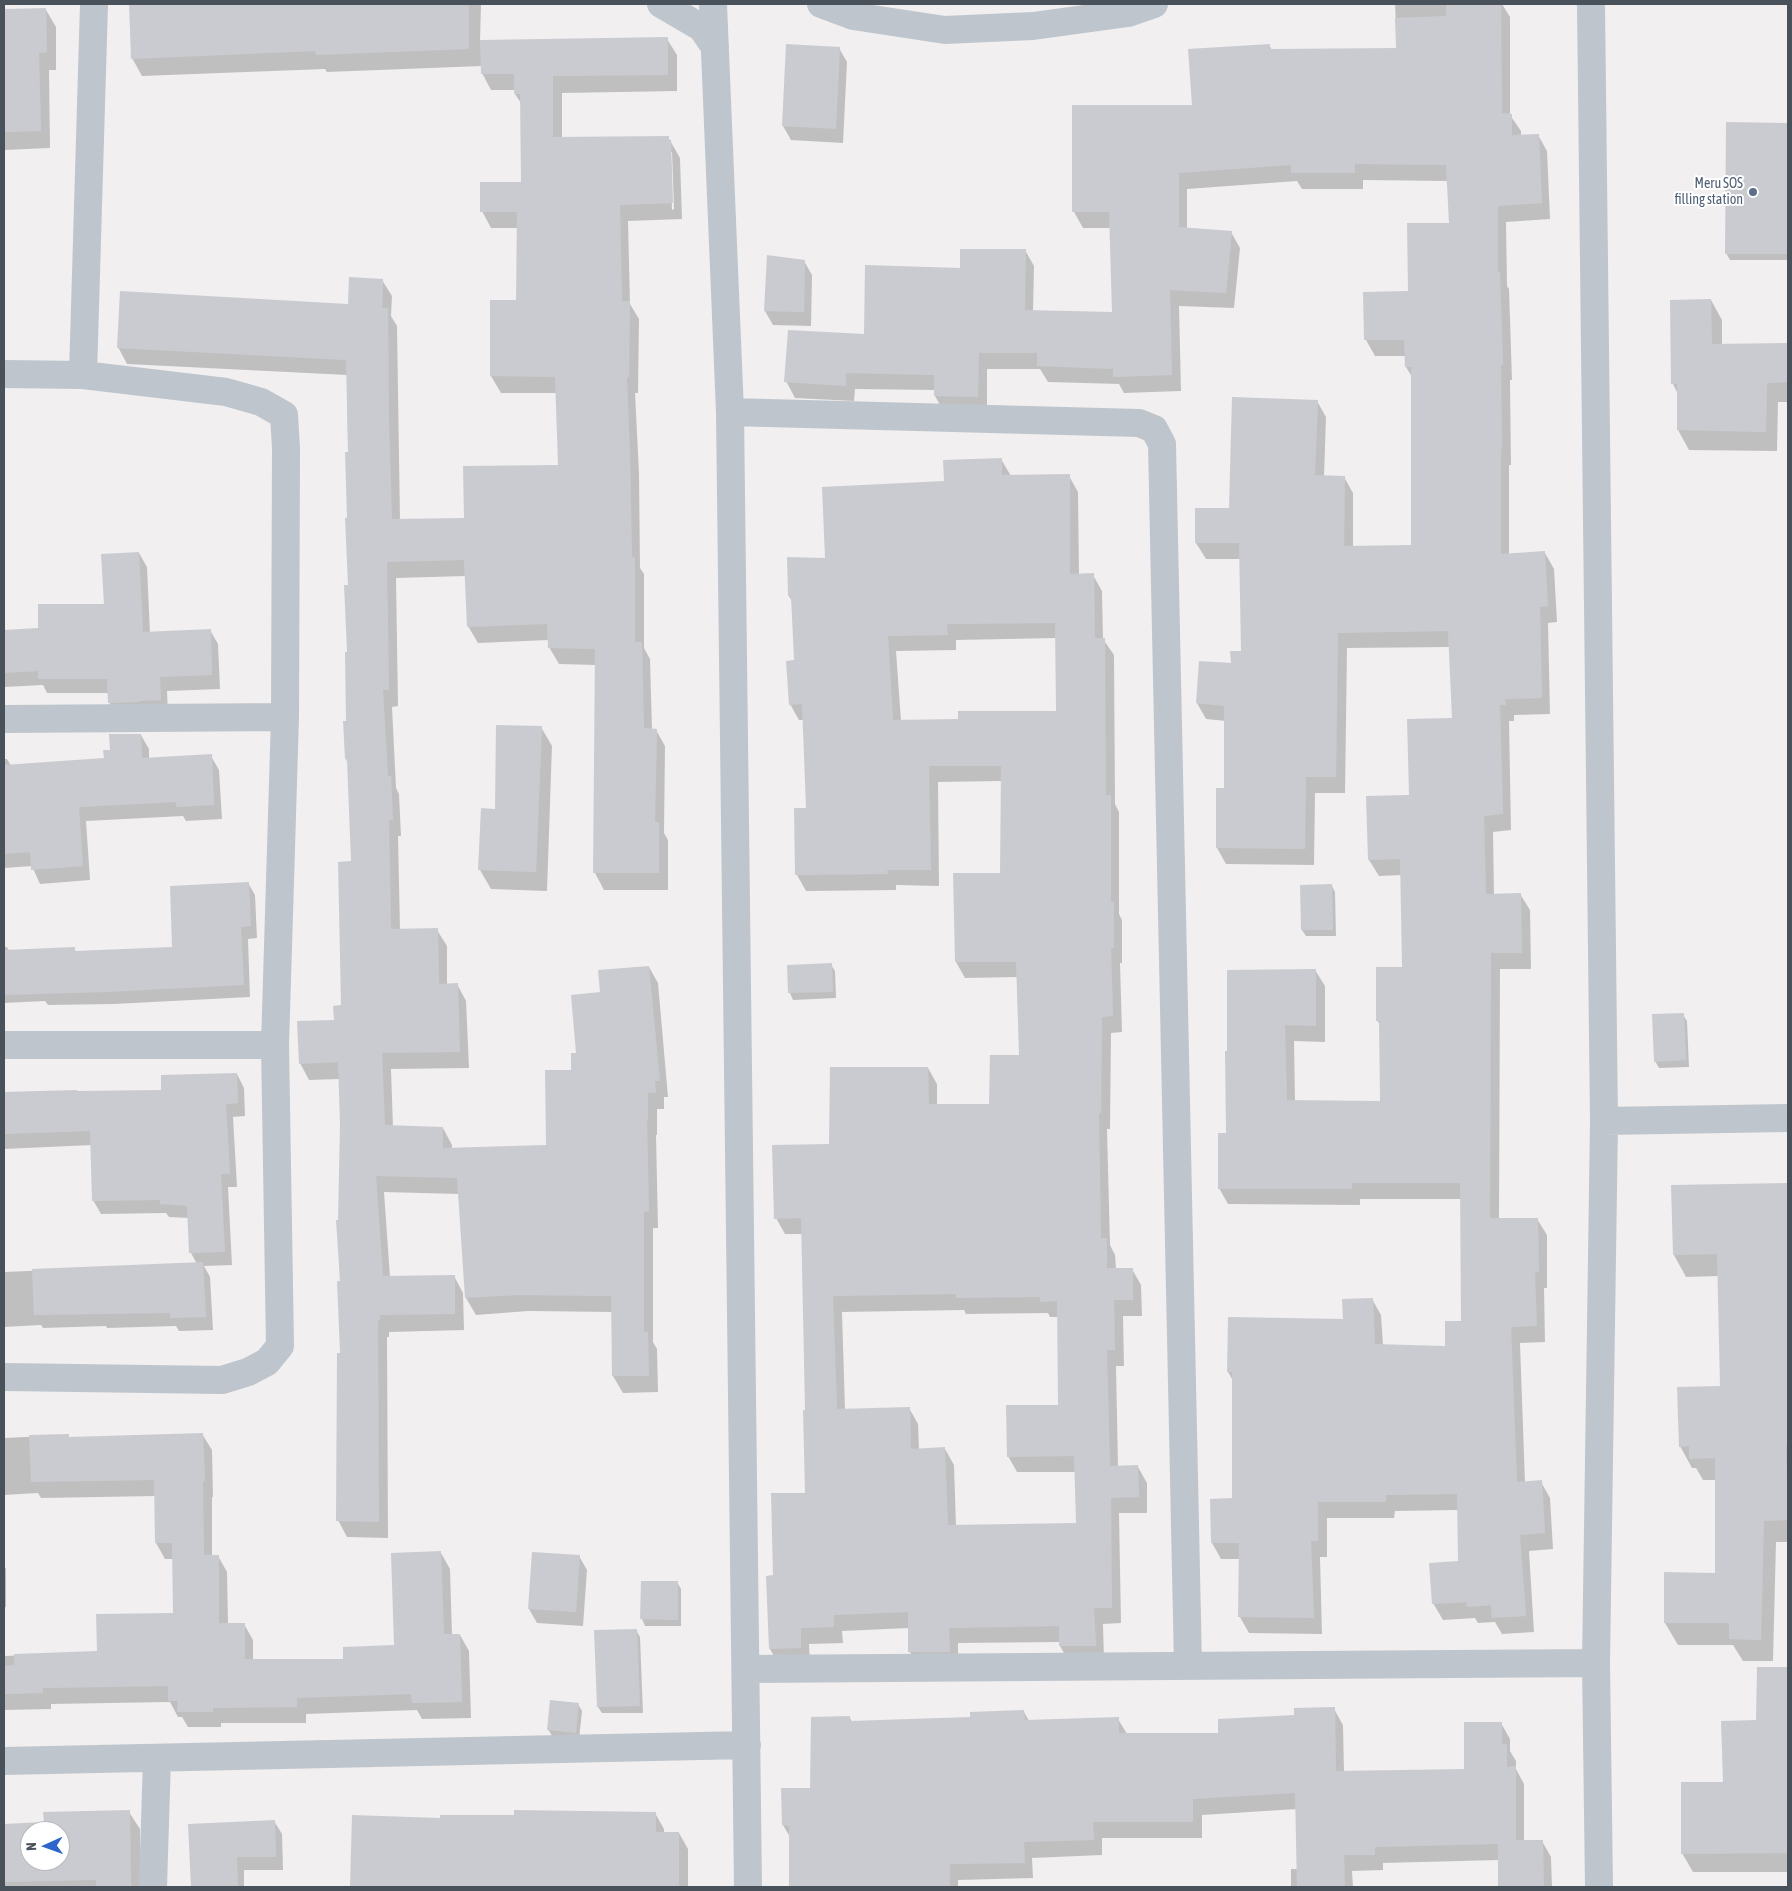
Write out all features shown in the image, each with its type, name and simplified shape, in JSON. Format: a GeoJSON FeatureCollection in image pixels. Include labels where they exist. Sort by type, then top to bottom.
{"type":"FeatureCollection","features":[{"type":"Feature","properties":{"kind":"street"},"geometry":{"type":"LineString","coordinates":[[84,376],[94,4]]}},
{"type":"Feature","properties":{"kind":"street"},"geometry":{"type":"LineString","coordinates":[[661,4],[702,28],[716,47]]}},
{"type":"Feature","properties":{"kind":"street"},"geometry":{"type":"LineString","coordinates":[[713,4],[730,412],[747,1669],[748,1887]]}},
{"type":"Feature","properties":{"kind":"street"},"geometry":{"type":"LineString","coordinates":[[821,4],[853,16],[944,30],[1033,26],[1128,13],[1154,4]]}},
{"type":"Feature","properties":{"kind":"street"},"geometry":{"type":"LineString","coordinates":[[1591,4],[1604,1121],[1596,1663],[1599,1887]]}},
{"type":"Feature","properties":{"kind":"street"},"geometry":{"type":"LineString","coordinates":[[4,374],[84,376],[226,392],[261,402],[284,415],[286,448],[285,718],[276,1045],[280,1346],[267,1362],[248,1372],[222,1380],[4,1377]]}},
{"type":"Feature","properties":{"kind":"street"},"geometry":{"type":"LineString","coordinates":[[730,412],[1139,422],[1154,429],[1162,444],[1188,1665]]}},
{"type":"Feature","properties":{"kind":"street"},"geometry":{"type":"LineString","coordinates":[[4,719],[285,718]]}},
{"type":"Feature","properties":{"kind":"street"},"geometry":{"type":"LineString","coordinates":[[4,1045],[276,1045]]}},
{"type":"Feature","properties":{"kind":"street"},"geometry":{"type":"LineString","coordinates":[[1604,1121],[1788,1118]]}},
{"type":"Feature","properties":{"kind":"street"},"geometry":{"type":"LineString","coordinates":[[747,1669],[1596,1663]]}},
{"type":"Feature","properties":{"kind":"street"},"geometry":{"type":"LineString","coordinates":[[4,1761],[747,1745]]}},
{"type":"Feature","properties":{"kind":"street"},"geometry":{"type":"LineString","coordinates":[[153,1887],[157,1758]]}},
{"type":"Feature","properties":{"kind":"building"},"geometry":{"type":"Polygon","coordinates":[[[129,4],[469,4],[469,49],[316,55],[315,51],[131,59],[129,4]]]}},
{"type":"Feature","properties":{"kind":"building"},"geometry":{"type":"Polygon","coordinates":[[[1446,4],[1501,4],[1502,113],[1512,114],[1512,135],[1539,134],[1542,203],[1498,206],[1498,272],[1500,272],[1503,365],[1501,365],[1501,554],[1545,551],[1548,606],[1540,607],[1542,698],[1505,699],[1506,705],[1500,705],[1503,814],[1484,816],[1486,894],[1521,893],[1522,953],[1491,953],[1490,1218],[1538,1218],[1539,1272],[1535,1272],[1537,1326],[1511,1327],[1517,1482],[1542,1480],[1545,1533],[1520,1535],[1526,1616],[1492,1618],[1491,1605],[1467,1607],[1466,1602],[1432,1604],[1429,1563],[1458,1561],[1457,1494],[1386,1495],[1386,1502],[1318,1502],[1318,1541],[1311,1541],[1314,1618],[1238,1617],[1239,1543],[1211,1543],[1210,1499],[1232,1498],[1232,1372],[1227,1372],[1228,1317],[1343,1319],[1342,1299],[1373,1298],[1375,1344],[1445,1346],[1445,1321],[1461,1321],[1460,1183],[1352,1183],[1352,1189],[1218,1189],[1218,1133],[1226,1133],[1225,1051],[1227,1051],[1227,970],[1316,969],[1316,1026],[1285,1025],[1287,1100],[1380,1101],[1379,1021],[1376,1021],[1376,967],[1402,967],[1400,859],[1368,860],[1366,796],[1409,795],[1407,719],[1452,718],[1448,631],[1338,633],[1336,777],[1306,777],[1305,849],[1216,848],[1216,788],[1224,788],[1224,706],[1196,703],[1199,661],[1231,663],[1230,651],[1241,651],[1239,543],[1195,543],[1195,508],[1229,508],[1232,397],[1318,400],[1315,475],[1345,476],[1344,546],[1411,545],[1411,367],[1405,367],[1404,340],[1364,340],[1363,292],[1408,291],[1407,223],[1449,223],[1446,165],[1355,164],[1355,173],[1291,173],[1291,165],[1179,173],[1179,227],[1232,231],[1226,293],[1170,290],[1172,375],[1113,377],[1113,369],[1037,366],[1037,353],[979,353],[978,397],[934,396],[934,375],[846,373],[846,386],[784,382],[788,330],[864,334],[865,265],[960,268],[960,249],[1026,249],[1025,310],[1112,312],[1109,212],[1072,212],[1072,105],[1192,105],[1188,49],[1270,44],[1270,49],[1396,48],[1395,18],[1446,16],[1446,4]]]}},
{"type":"Feature","properties":{"kind":"building"},"geometry":{"type":"Polygon","coordinates":[[[46,8],[47,52],[39,53],[41,131],[4,132],[4,9],[46,8]]]}},
{"type":"Feature","properties":{"kind":"building"},"geometry":{"type":"Polygon","coordinates":[[[668,37],[668,75],[553,76],[553,137],[669,136],[669,140],[671,140],[673,203],[620,205],[622,301],[630,301],[629,377],[627,377],[632,557],[635,557],[635,642],[642,642],[644,728],[657,729],[655,822],[659,822],[659,873],[593,873],[595,649],[548,648],[547,624],[467,627],[464,560],[387,562],[389,690],[383,690],[388,776],[391,776],[393,820],[389,820],[391,929],[438,928],[439,984],[458,983],[460,1052],[382,1053],[385,1125],[443,1127],[443,1148],[546,1145],[545,1070],[571,1070],[571,1053],[576,1053],[571,995],[600,992],[598,970],[649,966],[660,1081],[655,1081],[656,1093],[648,1093],[647,1119],[649,1211],[644,1212],[644,1332],[648,1332],[649,1376],[612,1376],[611,1296],[518,1295],[465,1298],[457,1178],[376,1176],[383,1276],[455,1275],[455,1314],[380,1315],[380,1320],[378,1321],[379,1522],[336,1521],[337,1353],[340,1353],[337,1281],[340,1281],[336,1220],[338,1220],[340,1124],[338,1062],[299,1064],[297,1021],[334,1020],[333,1006],[341,1005],[338,862],[351,861],[347,759],[345,759],[343,721],[346,721],[345,652],[347,652],[344,585],[348,585],[345,518],[347,518],[345,452],[348,452],[346,360],[117,348],[120,291],[348,304],[349,277],[383,279],[382,308],[388,308],[392,519],[464,518],[463,466],[558,465],[555,377],[490,376],[490,300],[516,300],[517,212],[480,212],[480,182],[521,182],[520,94],[514,94],[514,74],[481,74],[480,40],[668,37]]]}},
{"type":"Feature","properties":{"kind":"building"},"geometry":{"type":"Polygon","coordinates":[[[786,44],[840,47],[836,129],[782,126],[786,44]]]}},
{"type":"Feature","properties":{"kind":"building"},"geometry":{"type":"Polygon","coordinates":[[[1726,122],[1788,123],[1788,254],[1725,254],[1726,122]]]}},
{"type":"Feature","properties":{"kind":"building"},"geometry":{"type":"Polygon","coordinates":[[[767,255],[805,260],[804,312],[764,311],[767,255]]]}},
{"type":"Feature","properties":{"kind":"building"},"geometry":{"type":"Polygon","coordinates":[[[1711,299],[1712,344],[1788,343],[1788,382],[1767,383],[1766,432],[1677,430],[1677,384],[1671,384],[1670,300],[1711,299]]]}},
{"type":"Feature","properties":{"kind":"building"},"geometry":{"type":"Polygon","coordinates":[[[1002,458],[1002,475],[1070,474],[1070,574],[1094,573],[1095,638],[1105,638],[1106,795],[1111,795],[1111,902],[1114,902],[1114,948],[1111,948],[1113,1016],[1102,1017],[1101,1114],[1099,1113],[1101,1238],[1107,1238],[1107,1268],[1133,1268],[1133,1300],[1114,1300],[1115,1350],[1107,1350],[1110,1466],[1138,1465],[1139,1497],[1111,1498],[1112,1608],[1094,1608],[1096,1646],[1059,1646],[1059,1626],[949,1628],[950,1652],[908,1652],[908,1612],[834,1615],[834,1627],[801,1628],[801,1648],[769,1649],[766,1576],[773,1575],[771,1493],[805,1493],[801,1218],[774,1219],[772,1145],[829,1144],[830,1067],[928,1067],[929,1104],[989,1104],[990,1055],[1019,1055],[1016,962],[955,962],[953,873],[1000,873],[1001,766],[929,766],[931,870],[887,870],[888,874],[795,875],[794,808],[806,808],[802,704],[789,705],[786,661],[794,660],[791,596],[788,596],[787,557],[825,558],[822,487],[944,481],[943,460],[1002,458]],[[1055,623],[947,624],[948,635],[888,636],[893,720],[958,719],[958,711],[1056,711],[1055,623]],[[956,1294],[833,1296],[837,1409],[910,1407],[911,1449],[945,1447],[948,1525],[1076,1523],[1074,1456],[1007,1457],[1006,1405],[1058,1405],[1057,1301],[1040,1302],[1040,1297],[956,1298],[956,1294]]]}},
{"type":"Feature","properties":{"kind":"building"},"geometry":{"type":"Polygon","coordinates":[[[139,552],[143,632],[211,629],[212,675],[160,677],[161,700],[108,703],[107,679],[38,679],[38,671],[4,673],[4,630],[38,628],[38,604],[104,604],[101,554],[139,552]]]}},
{"type":"Feature","properties":{"kind":"building"},"geometry":{"type":"Polygon","coordinates":[[[496,725],[542,726],[536,872],[478,870],[481,808],[495,809],[496,725]]]}},
{"type":"Feature","properties":{"kind":"building"},"geometry":{"type":"Polygon","coordinates":[[[109,734],[141,734],[142,758],[212,754],[214,805],[176,807],[176,802],[79,807],[83,866],[31,870],[30,852],[4,854],[4,765],[104,758],[103,750],[110,750],[109,734]]]}},
{"type":"Feature","properties":{"kind":"building"},"geometry":{"type":"Polygon","coordinates":[[[249,882],[251,926],[241,927],[244,985],[4,995],[4,950],[75,947],[75,951],[172,947],[170,886],[249,882]]]}},
{"type":"Feature","properties":{"kind":"building"},"geometry":{"type":"Polygon","coordinates":[[[1332,884],[1333,930],[1301,930],[1300,885],[1332,884]]]}},
{"type":"Feature","properties":{"kind":"building"},"geometry":{"type":"Polygon","coordinates":[[[832,963],[833,992],[788,993],[787,965],[832,963]]]}},
{"type":"Feature","properties":{"kind":"building"},"geometry":{"type":"Polygon","coordinates":[[[1684,1013],[1686,1060],[1654,1062],[1652,1014],[1684,1013]]]}},
{"type":"Feature","properties":{"kind":"building"},"geometry":{"type":"Polygon","coordinates":[[[237,1073],[238,1103],[226,1104],[230,1174],[221,1174],[225,1252],[189,1253],[187,1206],[160,1204],[160,1200],[92,1201],[90,1131],[4,1134],[4,1092],[161,1090],[161,1075],[237,1073]]]}},
{"type":"Feature","properties":{"kind":"building"},"geometry":{"type":"Polygon","coordinates":[[[1788,1183],[1788,1446],[1786,1446],[1788,1520],[1764,1521],[1761,1640],[1729,1639],[1729,1623],[1664,1623],[1664,1572],[1715,1573],[1715,1458],[1689,1459],[1689,1446],[1679,1447],[1677,1387],[1720,1386],[1717,1254],[1673,1255],[1671,1185],[1788,1183]]]}},
{"type":"Feature","properties":{"kind":"building"},"geometry":{"type":"Polygon","coordinates":[[[203,1262],[206,1317],[170,1318],[170,1313],[34,1315],[32,1269],[203,1262]]]}},
{"type":"Feature","properties":{"kind":"building"},"geometry":{"type":"Polygon","coordinates":[[[203,1433],[205,1481],[203,1481],[204,1555],[219,1555],[219,1623],[245,1623],[245,1659],[343,1659],[343,1647],[394,1645],[391,1553],[441,1551],[444,1634],[460,1634],[462,1702],[412,1703],[411,1694],[297,1698],[297,1707],[213,1708],[213,1712],[177,1712],[178,1701],[168,1701],[168,1686],[43,1688],[43,1693],[4,1694],[4,1666],[14,1665],[14,1654],[97,1651],[96,1614],[173,1613],[172,1543],[155,1543],[154,1480],[31,1482],[29,1435],[69,1434],[69,1437],[203,1433]]]}},
{"type":"Feature","properties":{"kind":"building"},"geometry":{"type":"Polygon","coordinates":[[[532,1552],[580,1555],[576,1612],[528,1609],[532,1552]]]}},
{"type":"Feature","properties":{"kind":"building"},"geometry":{"type":"Polygon","coordinates":[[[641,1581],[678,1581],[678,1620],[640,1619],[641,1581]]]}},
{"type":"Feature","properties":{"kind":"building"},"geometry":{"type":"Polygon","coordinates":[[[637,1629],[640,1706],[597,1707],[594,1630],[637,1629]]]}},
{"type":"Feature","properties":{"kind":"building"},"geometry":{"type":"Polygon","coordinates":[[[1757,1667],[1788,1667],[1788,1853],[1681,1854],[1681,1782],[1723,1782],[1721,1721],[1756,1720],[1757,1667]]]}},
{"type":"Feature","properties":{"kind":"building"},"geometry":{"type":"Polygon","coordinates":[[[550,1700],[579,1703],[576,1733],[547,1730],[550,1700]]]}},
{"type":"Feature","properties":{"kind":"building"},"geometry":{"type":"Polygon","coordinates":[[[1335,1707],[1336,1771],[1464,1769],[1464,1722],[1502,1722],[1502,1744],[1507,1744],[1507,1767],[1516,1766],[1516,1840],[1543,1840],[1544,1887],[1498,1887],[1498,1844],[1375,1847],[1375,1855],[1344,1855],[1345,1887],[1297,1887],[1295,1793],[1193,1799],[1193,1822],[1093,1822],[1094,1840],[1024,1842],[1025,1863],[950,1864],[950,1887],[789,1887],[789,1826],[782,1825],[781,1788],[810,1788],[811,1717],[850,1716],[850,1721],[970,1717],[970,1712],[1024,1710],[1025,1720],[1119,1717],[1119,1733],[1218,1733],[1218,1719],[1294,1715],[1294,1708],[1335,1707]]]}},
{"type":"Feature","properties":{"kind":"building"},"geometry":{"type":"Polygon","coordinates":[[[130,1810],[131,1887],[96,1887],[96,1880],[4,1882],[4,1824],[20,1823],[20,1871],[70,1871],[70,1821],[44,1821],[43,1812],[130,1810]]]}},
{"type":"Feature","properties":{"kind":"building"},"geometry":{"type":"Polygon","coordinates":[[[514,1810],[656,1812],[656,1832],[679,1832],[679,1886],[350,1887],[352,1815],[440,1818],[440,1815],[514,1815],[514,1810]]]}},
{"type":"Feature","properties":{"kind":"building"},"geometry":{"type":"Polygon","coordinates":[[[275,1820],[276,1857],[237,1857],[238,1887],[191,1887],[188,1824],[275,1820]]]}},
{"type":"Feature","properties":{"kind":"place","name":"Meru SOS filling station"},"geometry":{"type":"Point","coordinates":[1753,192]}}]}
